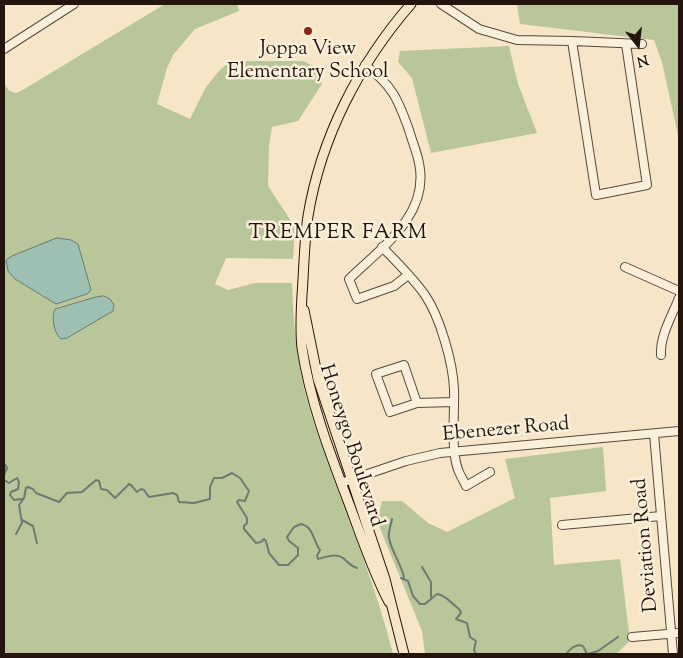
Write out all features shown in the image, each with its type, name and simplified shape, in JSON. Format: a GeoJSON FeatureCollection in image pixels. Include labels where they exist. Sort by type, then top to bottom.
{"type":"FeatureCollection","features":[{"type":"Feature","properties":{"kind":"main road","name":"Honeygo Boulevard"},"geometry":{"type":"LineString","coordinates":[[389,602],[378,582],[341,483],[309,385],[300,333],[300,312],[305,239],[314,185],[328,141],[337,119],[365,65],[398,18],[411,4]]}},
{"type":"Feature","properties":{"kind":"main road","name":"Honeygo Boulevard"},"geometry":{"type":"LineString","coordinates":[[302,295],[318,379],[384,579],[404,654]]}},
{"type":"Feature","properties":{"kind":"street"},"geometry":{"type":"LineString","coordinates":[[4,49],[74,4]]}},
{"type":"Feature","properties":{"kind":"street"},"geometry":{"type":"LineString","coordinates":[[441,4],[479,29],[517,40],[642,44]]}},
{"type":"Feature","properties":{"kind":"street"},"geometry":{"type":"LineString","coordinates":[[572,41],[596,195],[647,185],[626,44]]}},
{"type":"Feature","properties":{"kind":"street"},"geometry":{"type":"LineString","coordinates":[[365,65],[390,87],[396,95],[420,164],[420,185],[414,209],[403,226],[349,279],[357,299],[394,286],[408,274]]}},
{"type":"Feature","properties":{"kind":"street"},"geometry":{"type":"LineString","coordinates":[[382,247],[408,274],[426,297],[436,316],[452,370],[455,451],[458,471],[466,486],[490,472]]}},
{"type":"Feature","properties":{"kind":"street"},"geometry":{"type":"LineString","coordinates":[[625,267],[679,291]]}},
{"type":"Feature","properties":{"kind":"street"},"geometry":{"type":"LineString","coordinates":[[662,355],[661,348],[664,335],[679,298]]}},
{"type":"Feature","properties":{"kind":"street"},"geometry":{"type":"LineString","coordinates":[[417,402],[404,364],[376,374],[390,412],[417,402],[454,402]]}},
{"type":"Feature","properties":{"kind":"street","name":"Ebenezer Road"},"geometry":{"type":"LineString","coordinates":[[341,483],[422,456],[455,451],[679,431]]}},
{"type":"Feature","properties":{"kind":"street","name":"Deviation Road"},"geometry":{"type":"LineString","coordinates":[[654,434],[661,516],[675,633],[673,654]]}},
{"type":"Feature","properties":{"kind":"street"},"geometry":{"type":"LineString","coordinates":[[562,525],[661,516]]}},
{"type":"Feature","properties":{"kind":"street"},"geometry":{"type":"LineString","coordinates":[[632,637],[675,633]]}},
{"type":"Feature","properties":{"kind":"green space"},"geometry":{"type":"Polygon","coordinates":[[[165,4],[237,4],[239,11],[195,29],[173,55],[167,68],[157,104],[190,119],[206,87],[230,61],[303,61],[320,69],[322,84],[298,121],[272,127],[269,146],[268,186],[295,227],[293,259],[226,258],[215,284],[228,290],[255,283],[292,283],[297,347],[308,404],[371,582],[393,654],[4,654],[4,82],[9,91],[16,93],[165,4]],[[104,296],[60,307],[53,320],[58,336],[104,296]]]}},
{"type":"Feature","properties":{"kind":"green space"},"geometry":{"type":"Polygon","coordinates":[[[517,4],[679,4],[679,140],[662,62],[654,40],[520,24],[517,4]]]}},
{"type":"Feature","properties":{"kind":"green space"},"geometry":{"type":"Polygon","coordinates":[[[509,46],[518,84],[537,133],[431,153],[412,78],[398,62],[400,51],[509,46]]]}},
{"type":"Feature","properties":{"kind":"green space"},"geometry":{"type":"Polygon","coordinates":[[[603,447],[606,491],[550,498],[554,565],[620,559],[630,641],[616,654],[425,654],[422,631],[377,521],[382,501],[402,501],[428,523],[447,532],[515,498],[505,459],[603,447]]]}},
{"type":"Feature","properties":{"kind":"shaded area"},"geometry":{"type":"Polygon","coordinates":[[[57,238],[71,240],[78,244],[91,290],[87,294],[56,304],[15,279],[8,271],[6,260],[57,238]]]}},
{"type":"Feature","properties":{"kind":"shaded area"},"geometry":{"type":"Polygon","coordinates":[[[104,296],[110,299],[114,305],[113,311],[67,338],[61,339],[54,325],[55,309],[104,296]]]}},
{"type":"Feature","properties":{"kind":"waterway"},"geometry":{"type":"LineString","coordinates":[[4,463],[7,468],[4,475]]}},
{"type":"Feature","properties":{"kind":"waterway"},"geometry":{"type":"LineString","coordinates":[[16,534],[22,523],[19,505],[28,487],[36,493],[59,502],[67,493],[82,492],[96,480],[99,481],[101,489],[107,490],[115,498],[129,484],[137,492],[141,489],[144,490],[149,497],[173,493],[177,495],[179,502],[194,503],[210,499],[210,487],[214,478],[222,478],[232,473],[240,478],[249,491],[245,501],[239,500],[237,502],[247,518],[244,529],[256,543],[264,539],[266,541],[269,553],[279,565],[288,565],[298,555],[298,548],[287,537],[294,527],[301,524],[308,528],[313,535],[320,550],[317,556],[318,559],[337,556],[357,568]]}},
{"type":"Feature","properties":{"kind":"waterway"},"geometry":{"type":"LineString","coordinates":[[4,480],[9,483],[17,478],[19,482],[18,489],[11,492],[10,495],[14,500],[22,499]]}},
{"type":"Feature","properties":{"kind":"waterway"},"geometry":{"type":"LineString","coordinates":[[392,519],[389,538],[404,579]]}},
{"type":"Feature","properties":{"kind":"waterway"},"geometry":{"type":"LineString","coordinates":[[22,520],[33,526],[37,543]]}},
{"type":"Feature","properties":{"kind":"waterway"},"geometry":{"type":"LineString","coordinates":[[422,567],[431,582],[431,597]]}},
{"type":"Feature","properties":{"kind":"waterway"},"geometry":{"type":"LineString","coordinates":[[401,578],[408,581],[413,596],[420,604],[425,604],[437,594],[447,598],[459,609],[461,613],[456,619],[467,623],[470,637],[476,641],[474,650],[476,654]]}},
{"type":"Feature","properties":{"kind":"waterway"},"geometry":{"type":"LineString","coordinates":[[588,654],[598,651],[618,637]]}},
{"type":"Feature","properties":{"kind":"waterway"},"geometry":{"type":"LineString","coordinates":[[566,654],[578,645],[583,646],[587,654]]}},
{"type":"Feature","properties":{"kind":"place","name":"Joppa View Elementary School"},"geometry":{"type":"Point","coordinates":[308,31]}},
{"type":"Feature","properties":{"kind":"district","name":"TREMPER FARM"},"geometry":{"type":"Point","coordinates":[338,234]}}]}
